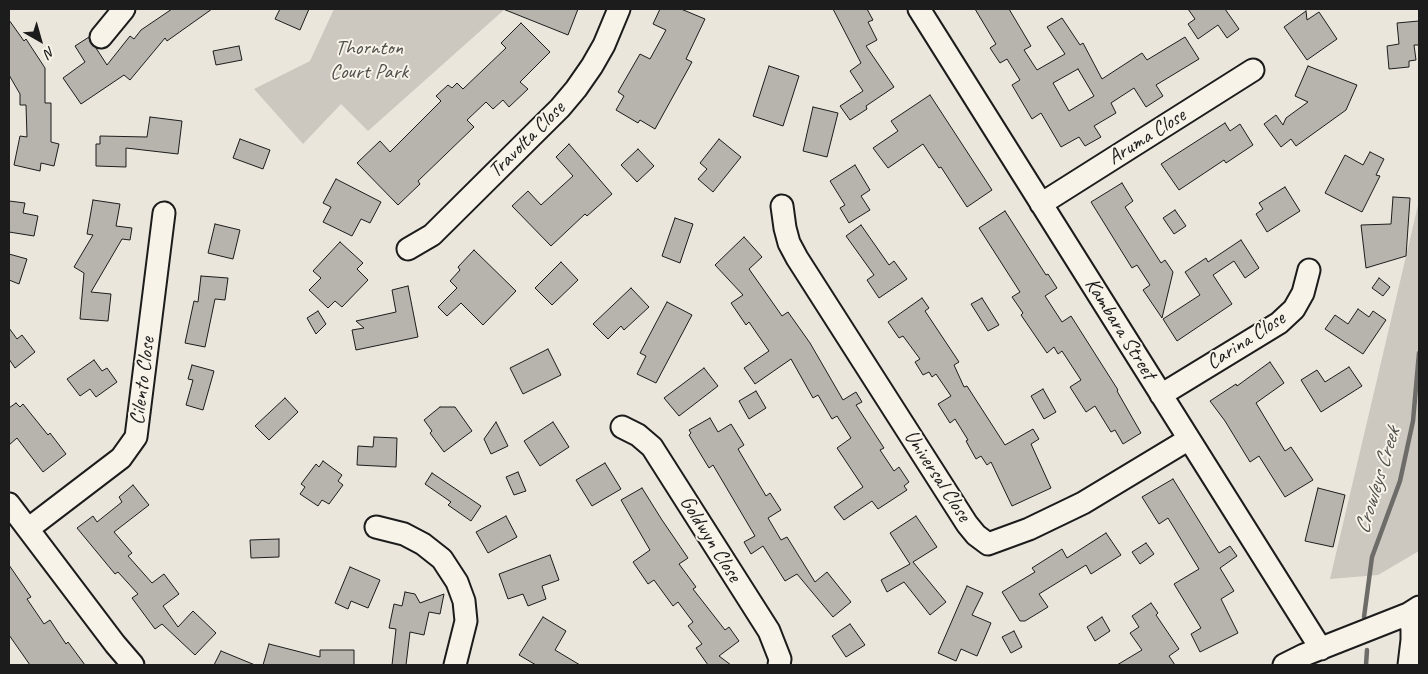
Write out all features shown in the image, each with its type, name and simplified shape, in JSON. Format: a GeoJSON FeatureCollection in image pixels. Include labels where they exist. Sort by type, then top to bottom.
{"type":"FeatureCollection","features":[{"type":"Feature","properties":{"kind":"street"},"geometry":{"type":"LineString","coordinates":[[100,36],[124,9]]}},
{"type":"Feature","properties":{"kind":"street","name":"Travolta Close"},"geometry":{"type":"LineString","coordinates":[[408,249],[432,235],[560,108],[592,66],[604,45],[619,9]]}},
{"type":"Feature","properties":{"kind":"street","name":"Kambara Street"},"geometry":{"type":"LineString","coordinates":[[920,9],[1189,439],[1311,656]]}},
{"type":"Feature","properties":{"kind":"street","name":"Aruma Close"},"geometry":{"type":"LineString","coordinates":[[1041,204],[1253,70]]}},
{"type":"Feature","properties":{"kind":"street","name":"Universal Close"},"geometry":{"type":"LineString","coordinates":[[782,206],[784,228],[797,258],[967,524],[976,535],[988,544],[1036,526],[1083,504],[1189,439]]}},
{"type":"Feature","properties":{"kind":"street","name":"Cilento Close"},"geometry":{"type":"LineString","coordinates":[[28,529],[121,458],[136,437],[164,213]]}},
{"type":"Feature","properties":{"kind":"street","name":"Carina Close"},"geometry":{"type":"LineString","coordinates":[[1162,395],[1279,323],[1294,309],[1303,293],[1309,270]]}},
{"type":"Feature","properties":{"kind":"street","name":"Goldwyn Close"},"geometry":{"type":"LineString","coordinates":[[622,427],[638,435],[652,447],[769,631],[780,660],[779,665]]}},
{"type":"Feature","properties":{"kind":"street"},"geometry":{"type":"LineString","coordinates":[[9,504],[133,665]]}},
{"type":"Feature","properties":{"kind":"street"},"geometry":{"type":"LineString","coordinates":[[376,527],[404,534],[423,544],[442,559],[457,582],[464,601],[466,621],[455,665]]}},
{"type":"Feature","properties":{"kind":"street"},"geometry":{"type":"LineString","coordinates":[[1284,665],[1311,656],[1414,610]]}},
{"type":"Feature","properties":{"kind":"street"},"geometry":{"type":"LineString","coordinates":[[1409,665],[1414,610]]}},
{"type":"Feature","properties":{"kind":"green space","name":"Thornton Court Park"},"geometry":{"type":"Polygon","coordinates":[[[334,9],[505,9],[368,131],[341,104],[303,144],[254,89],[310,61],[334,9]]]}},
{"type":"Feature","properties":{"kind":"green space"},"geometry":{"type":"Polygon","coordinates":[[[1419,201],[1419,551],[1378,575],[1330,579],[1419,201]]]}},
{"type":"Feature","properties":{"kind":"building"},"geometry":{"type":"Polygon","coordinates":[[[172,9],[212,9],[167,41],[165,38],[130,80],[124,75],[81,104],[63,78],[85,62],[75,46],[89,37],[90,42],[107,65],[130,36],[134,39],[141,30],[172,9]]]}},
{"type":"Feature","properties":{"kind":"building"},"geometry":{"type":"Polygon","coordinates":[[[280,9],[309,9],[300,30],[275,19],[280,9]]]}},
{"type":"Feature","properties":{"kind":"building"},"geometry":{"type":"Polygon","coordinates":[[[503,9],[578,9],[568,35],[503,9]]]}},
{"type":"Feature","properties":{"kind":"building"},"geometry":{"type":"Polygon","coordinates":[[[660,9],[681,9],[705,19],[686,59],[692,62],[655,129],[640,120],[638,123],[616,110],[624,96],[618,92],[640,54],[650,59],[666,30],[653,24],[660,9]]]}},
{"type":"Feature","properties":{"kind":"building"},"geometry":{"type":"Polygon","coordinates":[[[833,9],[867,9],[873,20],[868,22],[877,40],[866,46],[894,87],[866,106],[867,109],[850,120],[840,106],[863,91],[850,71],[861,63],[833,9]]]}},
{"type":"Feature","properties":{"kind":"building"},"geometry":{"type":"Polygon","coordinates":[[[975,9],[1009,9],[1031,46],[1024,50],[1037,70],[1065,54],[1047,27],[1062,18],[1080,45],[1083,43],[1102,79],[1142,53],[1147,60],[1185,37],[1199,59],[1156,85],[1163,96],[1146,107],[1134,88],[1111,103],[1116,113],[1094,126],[1101,137],[1085,146],[1079,137],[1061,147],[1041,113],[1032,119],[1012,85],[1020,80],[1007,59],[1000,63],[990,48],[996,44],[975,9]],[[1078,69],[1053,83],[1069,111],[1094,96],[1078,69]]]}},
{"type":"Feature","properties":{"kind":"building"},"geometry":{"type":"Polygon","coordinates":[[[1188,9],[1225,9],[1239,29],[1227,38],[1218,25],[1198,39],[1188,24],[1195,19],[1188,9]]]}},
{"type":"Feature","properties":{"kind":"building"},"geometry":{"type":"Polygon","coordinates":[[[1306,11],[1307,20],[1319,12],[1337,39],[1307,60],[1284,27],[1306,11]]]}},
{"type":"Feature","properties":{"kind":"building"},"geometry":{"type":"Polygon","coordinates":[[[9,20],[24,41],[26,39],[45,68],[45,103],[51,103],[51,142],[59,144],[54,166],[41,163],[40,171],[14,165],[20,136],[27,137],[26,105],[20,105],[20,94],[9,75],[9,20]]]}},
{"type":"Feature","properties":{"kind":"building"},"geometry":{"type":"Polygon","coordinates":[[[1419,21],[1419,45],[1414,45],[1416,60],[1409,61],[1409,67],[1389,69],[1387,46],[1399,44],[1397,23],[1419,21]]]}},
{"type":"Feature","properties":{"kind":"building"},"geometry":{"type":"Polygon","coordinates":[[[521,23],[550,52],[520,82],[528,89],[509,107],[503,100],[493,109],[486,102],[467,120],[474,127],[418,181],[420,184],[398,205],[357,163],[380,141],[390,152],[441,101],[436,96],[448,85],[452,88],[457,83],[463,89],[506,48],[501,43],[521,23]]]}},
{"type":"Feature","properties":{"kind":"building"},"geometry":{"type":"Polygon","coordinates":[[[239,46],[242,60],[216,65],[213,51],[239,46]]]}},
{"type":"Feature","properties":{"kind":"building"},"geometry":{"type":"Polygon","coordinates":[[[769,66],[799,76],[783,126],[753,116],[769,66]]]}},
{"type":"Feature","properties":{"kind":"building"},"geometry":{"type":"Polygon","coordinates":[[[1308,66],[1357,85],[1346,110],[1296,146],[1291,139],[1281,147],[1264,124],[1276,115],[1283,125],[1286,118],[1308,102],[1295,96],[1308,66]]]}},
{"type":"Feature","properties":{"kind":"building"},"geometry":{"type":"Polygon","coordinates":[[[930,95],[992,190],[967,207],[941,167],[939,168],[923,144],[888,168],[873,148],[898,131],[891,121],[930,95]]]}},
{"type":"Feature","properties":{"kind":"building"},"geometry":{"type":"Polygon","coordinates":[[[813,107],[838,113],[827,157],[803,151],[813,107]]]}},
{"type":"Feature","properties":{"kind":"building"},"geometry":{"type":"Polygon","coordinates":[[[150,117],[182,121],[178,154],[126,148],[126,167],[96,166],[96,144],[100,144],[100,136],[147,137],[150,117]]]}},
{"type":"Feature","properties":{"kind":"building"},"geometry":{"type":"Polygon","coordinates":[[[1225,123],[1230,131],[1240,124],[1253,145],[1226,163],[1224,160],[1179,190],[1161,164],[1225,123]]]}},
{"type":"Feature","properties":{"kind":"building"},"geometry":{"type":"Polygon","coordinates":[[[240,139],[270,150],[263,169],[233,158],[240,139]]]}},
{"type":"Feature","properties":{"kind":"building"},"geometry":{"type":"Polygon","coordinates":[[[719,139],[741,157],[713,192],[698,179],[707,169],[700,163],[719,139]]]}},
{"type":"Feature","properties":{"kind":"building"},"geometry":{"type":"Polygon","coordinates":[[[569,144],[612,194],[587,216],[585,214],[551,246],[512,206],[528,191],[541,205],[573,176],[556,157],[569,144]]]}},
{"type":"Feature","properties":{"kind":"building"},"geometry":{"type":"Polygon","coordinates":[[[638,149],[654,166],[637,182],[621,165],[638,149]]]}},
{"type":"Feature","properties":{"kind":"building"},"geometry":{"type":"Polygon","coordinates":[[[1370,152],[1384,159],[1376,175],[1380,176],[1362,212],[1325,193],[1345,155],[1363,165],[1370,152]]]}},
{"type":"Feature","properties":{"kind":"building"},"geometry":{"type":"Polygon","coordinates":[[[855,165],[870,190],[861,196],[870,210],[849,223],[840,208],[845,205],[830,181],[855,165]]]}},
{"type":"Feature","properties":{"kind":"building"},"geometry":{"type":"Polygon","coordinates":[[[336,179],[381,202],[370,223],[361,219],[352,236],[323,222],[331,207],[323,203],[336,179]]]}},
{"type":"Feature","properties":{"kind":"building"},"geometry":{"type":"Polygon","coordinates":[[[1122,183],[1133,201],[1125,207],[1161,263],[1165,260],[1173,272],[1162,318],[1143,290],[1150,285],[1137,265],[1132,268],[1091,202],[1122,183]]]}},
{"type":"Feature","properties":{"kind":"building"},"geometry":{"type":"Polygon","coordinates":[[[1285,187],[1300,211],[1267,232],[1256,214],[1263,209],[1259,203],[1285,187]]]}},
{"type":"Feature","properties":{"kind":"building"},"geometry":{"type":"Polygon","coordinates":[[[1393,197],[1410,198],[1406,256],[1366,268],[1361,225],[1391,224],[1393,197]]]}},
{"type":"Feature","properties":{"kind":"building"},"geometry":{"type":"Polygon","coordinates":[[[93,200],[120,204],[116,226],[132,228],[130,240],[122,239],[91,292],[111,294],[108,321],[80,319],[84,273],[74,267],[93,235],[87,234],[93,200]]]}},
{"type":"Feature","properties":{"kind":"building"},"geometry":{"type":"Polygon","coordinates":[[[9,201],[25,203],[23,213],[38,216],[34,236],[9,232],[9,201]]]}},
{"type":"Feature","properties":{"kind":"building"},"geometry":{"type":"Polygon","coordinates":[[[1175,210],[1186,226],[1174,234],[1163,218],[1175,210]]]}},
{"type":"Feature","properties":{"kind":"building"},"geometry":{"type":"Polygon","coordinates":[[[1005,211],[1046,275],[1048,274],[1057,288],[1045,296],[1062,322],[1071,316],[1118,390],[1141,433],[1123,444],[1115,430],[1111,432],[1095,406],[1086,412],[1070,387],[1081,380],[1062,351],[1058,354],[1054,347],[1047,353],[1021,315],[1023,313],[1012,297],[1020,292],[979,228],[1005,211]]]}},
{"type":"Feature","properties":{"kind":"building"},"geometry":{"type":"Polygon","coordinates":[[[675,218],[693,224],[680,263],[662,256],[675,218]]]}},
{"type":"Feature","properties":{"kind":"building"},"geometry":{"type":"Polygon","coordinates":[[[215,224],[240,230],[233,259],[208,253],[215,224]]]}},
{"type":"Feature","properties":{"kind":"building"},"geometry":{"type":"Polygon","coordinates":[[[861,225],[889,265],[894,261],[907,279],[879,298],[867,280],[874,275],[846,236],[861,225]]]}},
{"type":"Feature","properties":{"kind":"building"},"geometry":{"type":"Polygon","coordinates":[[[744,237],[762,257],[749,269],[782,316],[788,312],[810,343],[843,400],[856,392],[862,402],[856,405],[884,448],[880,450],[894,471],[899,467],[909,482],[904,486],[907,490],[878,509],[872,501],[844,520],[834,507],[863,487],[837,448],[851,438],[837,416],[832,419],[818,395],[813,398],[791,359],[755,384],[744,368],[769,351],[749,322],[746,325],[731,303],[743,295],[715,265],[744,237]]]}},
{"type":"Feature","properties":{"kind":"building"},"geometry":{"type":"Polygon","coordinates":[[[1241,240],[1259,268],[1245,278],[1234,261],[1213,275],[1232,304],[1177,341],[1163,319],[1200,295],[1185,272],[1206,258],[1208,262],[1241,240]]]}},
{"type":"Feature","properties":{"kind":"building"},"geometry":{"type":"Polygon","coordinates":[[[340,242],[363,263],[357,269],[368,280],[342,307],[335,301],[328,308],[309,290],[321,278],[313,271],[340,242]]]}},
{"type":"Feature","properties":{"kind":"building"},"geometry":{"type":"Polygon","coordinates":[[[474,250],[516,291],[483,325],[461,303],[447,316],[438,307],[457,288],[450,281],[460,270],[458,267],[474,250]]]}},
{"type":"Feature","properties":{"kind":"building"},"geometry":{"type":"Polygon","coordinates":[[[9,254],[27,259],[19,284],[9,280],[9,254]]]}},
{"type":"Feature","properties":{"kind":"building"},"geometry":{"type":"Polygon","coordinates":[[[561,262],[578,280],[552,305],[535,288],[561,262]]]}},
{"type":"Feature","properties":{"kind":"building"},"geometry":{"type":"Polygon","coordinates":[[[201,276],[228,278],[225,300],[215,299],[205,347],[185,343],[194,301],[198,302],[201,276]]]}},
{"type":"Feature","properties":{"kind":"building"},"geometry":{"type":"Polygon","coordinates":[[[1379,278],[1390,287],[1383,296],[1372,288],[1379,278]]]}},
{"type":"Feature","properties":{"kind":"building"},"geometry":{"type":"Polygon","coordinates":[[[408,286],[418,337],[356,350],[352,330],[364,328],[356,321],[396,312],[392,290],[408,286]]]}},
{"type":"Feature","properties":{"kind":"building"},"geometry":{"type":"Polygon","coordinates":[[[631,288],[649,307],[624,330],[621,326],[608,339],[593,324],[631,288]]]}},
{"type":"Feature","properties":{"kind":"building"},"geometry":{"type":"Polygon","coordinates":[[[922,298],[929,308],[925,311],[959,362],[954,365],[964,387],[967,386],[1005,445],[1033,429],[1039,439],[1031,444],[1051,488],[1012,506],[991,462],[987,465],[981,456],[976,459],[966,441],[968,440],[955,419],[950,423],[938,404],[951,396],[936,374],[932,377],[929,372],[923,375],[915,362],[920,359],[903,336],[899,338],[888,322],[922,298]]]}},
{"type":"Feature","properties":{"kind":"building"},"geometry":{"type":"Polygon","coordinates":[[[982,298],[999,325],[988,331],[971,304],[982,298]]]}},
{"type":"Feature","properties":{"kind":"building"},"geometry":{"type":"Polygon","coordinates":[[[667,302],[692,315],[656,383],[637,374],[646,356],[640,353],[667,302]]]}},
{"type":"Feature","properties":{"kind":"building"},"geometry":{"type":"Polygon","coordinates":[[[1358,309],[1369,317],[1373,311],[1386,320],[1363,354],[1325,329],[1335,315],[1348,324],[1358,309]]]}},
{"type":"Feature","properties":{"kind":"building"},"geometry":{"type":"Polygon","coordinates":[[[318,311],[326,324],[316,334],[307,318],[318,311]]]}},
{"type":"Feature","properties":{"kind":"building"},"geometry":{"type":"Polygon","coordinates":[[[9,328],[17,339],[22,335],[35,352],[15,368],[9,359],[9,328]]]}},
{"type":"Feature","properties":{"kind":"building"},"geometry":{"type":"Polygon","coordinates":[[[548,349],[561,375],[523,394],[510,368],[548,349]]]}},
{"type":"Feature","properties":{"kind":"building"},"geometry":{"type":"Polygon","coordinates":[[[94,360],[102,371],[107,368],[117,382],[96,397],[90,389],[80,396],[67,379],[94,360]]]}},
{"type":"Feature","properties":{"kind":"building"},"geometry":{"type":"Polygon","coordinates":[[[1270,362],[1284,383],[1256,403],[1285,451],[1291,447],[1313,480],[1285,497],[1259,456],[1250,462],[1225,421],[1210,401],[1236,384],[1237,386],[1270,362]]]}},
{"type":"Feature","properties":{"kind":"building"},"geometry":{"type":"Polygon","coordinates":[[[192,365],[214,371],[203,410],[186,405],[193,380],[188,379],[192,365]]]}},
{"type":"Feature","properties":{"kind":"building"},"geometry":{"type":"Polygon","coordinates":[[[1349,367],[1362,386],[1321,412],[1301,380],[1317,370],[1325,382],[1349,367]]]}},
{"type":"Feature","properties":{"kind":"building"},"geometry":{"type":"Polygon","coordinates":[[[704,368],[718,386],[679,416],[664,398],[704,368]]]}},
{"type":"Feature","properties":{"kind":"building"},"geometry":{"type":"Polygon","coordinates":[[[1043,389],[1056,412],[1044,419],[1031,396],[1043,389]]]}},
{"type":"Feature","properties":{"kind":"building"},"geometry":{"type":"Polygon","coordinates":[[[756,391],[766,408],[749,419],[739,401],[756,391]]]}},
{"type":"Feature","properties":{"kind":"building"},"geometry":{"type":"Polygon","coordinates":[[[285,398],[298,412],[269,440],[255,426],[285,398]]]}},
{"type":"Feature","properties":{"kind":"building"},"geometry":{"type":"Polygon","coordinates":[[[16,403],[20,407],[23,404],[48,435],[50,433],[66,454],[43,472],[17,438],[9,445],[9,408],[16,403]]]}},
{"type":"Feature","properties":{"kind":"building"},"geometry":{"type":"Polygon","coordinates":[[[440,407],[455,407],[472,431],[444,452],[430,433],[432,431],[424,420],[440,407]]]}},
{"type":"Feature","properties":{"kind":"building"},"geometry":{"type":"Polygon","coordinates":[[[710,418],[718,432],[731,424],[744,445],[738,449],[766,496],[770,493],[781,510],[768,518],[781,540],[787,537],[815,582],[827,572],[851,602],[833,617],[797,574],[785,581],[763,546],[751,554],[744,542],[755,536],[713,465],[709,468],[689,435],[691,433],[689,430],[710,418]]]}},
{"type":"Feature","properties":{"kind":"building"},"geometry":{"type":"Polygon","coordinates":[[[496,422],[508,446],[491,454],[484,439],[496,422]]]}},
{"type":"Feature","properties":{"kind":"building"},"geometry":{"type":"Polygon","coordinates":[[[553,422],[569,447],[540,466],[524,441],[553,422]]]}},
{"type":"Feature","properties":{"kind":"building"},"geometry":{"type":"Polygon","coordinates":[[[374,437],[397,438],[396,467],[357,465],[358,446],[373,447],[374,437]]]}},
{"type":"Feature","properties":{"kind":"building"},"geometry":{"type":"Polygon","coordinates":[[[323,461],[342,475],[338,481],[343,485],[329,504],[322,500],[318,506],[300,494],[305,487],[301,484],[316,464],[319,467],[323,461]]]}},
{"type":"Feature","properties":{"kind":"building"},"geometry":{"type":"Polygon","coordinates":[[[605,463],[621,489],[592,506],[576,480],[605,463]]]}},
{"type":"Feature","properties":{"kind":"building"},"geometry":{"type":"Polygon","coordinates":[[[518,472],[526,491],[514,495],[506,477],[518,472]]]}},
{"type":"Feature","properties":{"kind":"building"},"geometry":{"type":"Polygon","coordinates":[[[432,473],[481,506],[471,521],[448,505],[451,502],[425,484],[432,473]]]}},
{"type":"Feature","properties":{"kind":"building"},"geometry":{"type":"Polygon","coordinates":[[[1173,479],[1219,553],[1230,546],[1237,556],[1220,568],[1234,591],[1221,599],[1238,633],[1200,652],[1191,634],[1201,628],[1174,584],[1199,569],[1168,518],[1159,524],[1142,497],[1173,479]]]}},
{"type":"Feature","properties":{"kind":"building"},"geometry":{"type":"Polygon","coordinates":[[[133,485],[149,505],[114,532],[132,553],[128,556],[152,583],[164,574],[179,594],[163,606],[178,627],[193,611],[216,633],[195,655],[162,624],[155,629],[132,598],[138,594],[118,572],[115,574],[77,528],[93,516],[97,522],[122,502],[119,497],[133,485]]]}},
{"type":"Feature","properties":{"kind":"building"},"geometry":{"type":"Polygon","coordinates":[[[642,488],[688,558],[679,564],[696,587],[693,589],[725,630],[729,627],[739,641],[719,656],[731,665],[708,665],[696,648],[702,644],[688,626],[693,622],[678,602],[673,606],[654,580],[648,584],[633,562],[650,550],[621,500],[642,488]]]}},
{"type":"Feature","properties":{"kind":"building"},"geometry":{"type":"Polygon","coordinates":[[[1318,488],[1345,495],[1333,547],[1305,541],[1318,488]]]}},
{"type":"Feature","properties":{"kind":"building"},"geometry":{"type":"Polygon","coordinates":[[[506,516],[517,537],[488,553],[476,532],[506,516]]]}},
{"type":"Feature","properties":{"kind":"building"},"geometry":{"type":"Polygon","coordinates":[[[916,516],[937,547],[913,562],[946,602],[930,615],[904,582],[887,592],[881,580],[910,564],[890,533],[916,516]]]}},
{"type":"Feature","properties":{"kind":"building"},"geometry":{"type":"Polygon","coordinates":[[[1106,533],[1121,555],[1091,574],[1086,565],[1039,594],[1048,607],[1025,621],[1020,621],[1002,592],[1035,572],[1032,568],[1062,549],[1067,558],[1106,533]]]}},
{"type":"Feature","properties":{"kind":"building"},"geometry":{"type":"Polygon","coordinates":[[[279,539],[279,557],[251,558],[250,540],[279,539]]]}},
{"type":"Feature","properties":{"kind":"building"},"geometry":{"type":"Polygon","coordinates":[[[1146,543],[1154,554],[1140,564],[1132,552],[1146,543]]]}},
{"type":"Feature","properties":{"kind":"building"},"geometry":{"type":"Polygon","coordinates":[[[550,555],[559,580],[542,586],[546,599],[528,606],[523,594],[508,599],[499,574],[550,555]]]}},
{"type":"Feature","properties":{"kind":"building"},"geometry":{"type":"Polygon","coordinates":[[[9,565],[31,597],[27,599],[44,624],[50,620],[66,644],[68,642],[85,665],[30,665],[9,635],[9,565]]]}},
{"type":"Feature","properties":{"kind":"building"},"geometry":{"type":"Polygon","coordinates":[[[350,567],[380,580],[368,608],[351,601],[348,609],[335,603],[350,567]]]}},
{"type":"Feature","properties":{"kind":"building"},"geometry":{"type":"Polygon","coordinates":[[[967,586],[983,593],[972,615],[991,623],[977,656],[961,649],[956,661],[938,653],[967,586]]]}},
{"type":"Feature","properties":{"kind":"building"},"geometry":{"type":"Polygon","coordinates":[[[405,592],[415,594],[420,603],[444,594],[440,614],[429,612],[424,635],[410,632],[406,665],[392,665],[396,629],[389,628],[394,604],[402,606],[405,592]]]}},
{"type":"Feature","properties":{"kind":"building"},"geometry":{"type":"Polygon","coordinates":[[[1151,603],[1158,613],[1156,615],[1179,649],[1169,656],[1175,665],[1117,665],[1142,650],[1130,633],[1139,627],[1132,616],[1151,603]]]}},
{"type":"Feature","properties":{"kind":"building"},"geometry":{"type":"Polygon","coordinates":[[[543,617],[566,631],[555,650],[580,665],[536,665],[519,655],[543,617]]]}},
{"type":"Feature","properties":{"kind":"building"},"geometry":{"type":"Polygon","coordinates":[[[1102,617],[1110,631],[1095,641],[1087,627],[1102,617]]]}},
{"type":"Feature","properties":{"kind":"building"},"geometry":{"type":"Polygon","coordinates":[[[850,624],[865,645],[846,657],[832,636],[850,624]]]}},
{"type":"Feature","properties":{"kind":"building"},"geometry":{"type":"Polygon","coordinates":[[[1014,631],[1022,647],[1011,653],[1002,637],[1014,631]]]}},
{"type":"Feature","properties":{"kind":"building"},"geometry":{"type":"Polygon","coordinates":[[[269,644],[320,657],[320,650],[354,650],[354,665],[263,665],[269,644]]]}},
{"type":"Feature","properties":{"kind":"building"},"geometry":{"type":"Polygon","coordinates":[[[221,651],[255,665],[214,665],[221,651]]]}},
{"type":"Feature","properties":{"kind":"waterway","name":"Crowleys Creek"},"geometry":{"type":"LineString","coordinates":[[1364,617],[1372,557],[1400,481],[1413,421],[1419,353]]}},
{"type":"Feature","properties":{"kind":"waterway","name":"Crowleys Creek"},"geometry":{"type":"LineString","coordinates":[[1366,665],[1367,650]]}}]}
